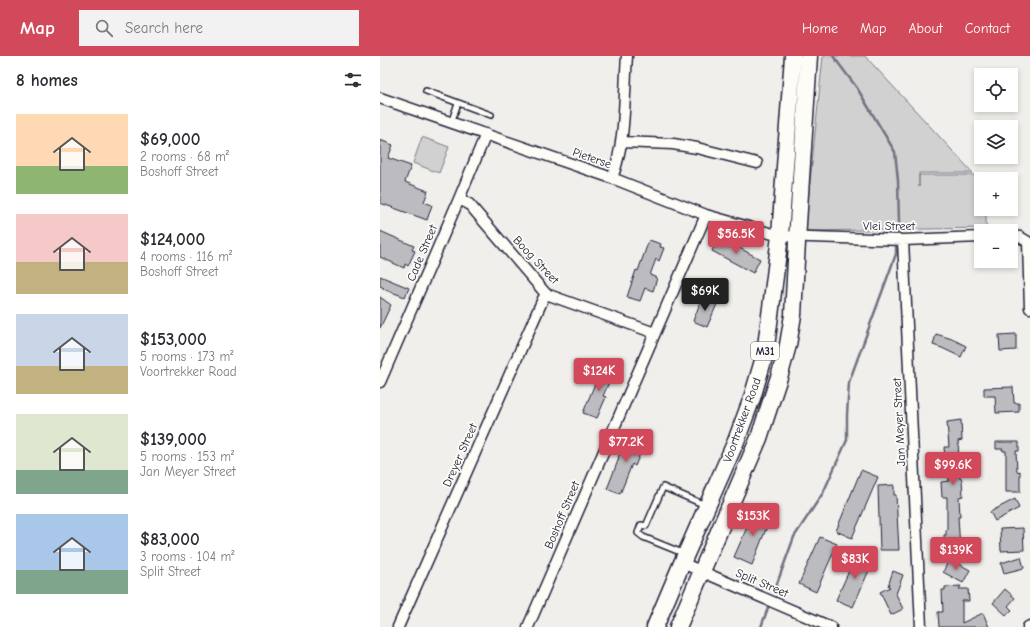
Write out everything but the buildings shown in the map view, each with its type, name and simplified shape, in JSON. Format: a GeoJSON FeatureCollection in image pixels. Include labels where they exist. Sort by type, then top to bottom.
{"type":"FeatureCollection","features":[{"type":"Feature","properties":{"kind":"main road","name":"Voortrekker Road"},"geometry":{"type":"LineString","coordinates":[[655,627],[736,440],[752,398],[764,354],[780,236],[794,56]]}},
{"type":"Feature","properties":{"kind":"main road","name":"Voortrekker Road"},"geometry":{"type":"LineString","coordinates":[[678,627],[759,438],[788,345],[793,315],[809,56]]}},
{"type":"Feature","properties":{"kind":"street"},"geometry":{"type":"LineString","coordinates":[[612,178],[618,165],[621,142],[627,56]]}},
{"type":"Feature","properties":{"kind":"street","name":"Pieterse"},"geometry":{"type":"LineString","coordinates":[[380,98],[612,178],[706,215],[780,236],[797,238]]}},
{"type":"Feature","properties":{"kind":"street","name":"Cade Street"},"geometry":{"type":"LineString","coordinates":[[380,382],[486,134]]}},
{"type":"Feature","properties":{"kind":"street"},"geometry":{"type":"LineString","coordinates":[[621,142],[673,144],[697,148],[757,163]]}},
{"type":"Feature","properties":{"kind":"street","name":"Boog Street"},"geometry":{"type":"LineString","coordinates":[[459,200],[469,204],[546,294],[655,332]]}},
{"type":"Feature","properties":{"kind":"street","name":"Boshoff Street"},"geometry":{"type":"LineString","coordinates":[[528,627],[706,215]]}},
{"type":"Feature","properties":{"kind":"street","name":"Vlei Street"},"geometry":{"type":"LineString","coordinates":[[797,238],[903,240],[974,237]]}},
{"type":"Feature","properties":{"kind":"street"},"geometry":{"type":"LineString","coordinates":[[1018,237],[1029,242],[1030,308]]}},
{"type":"Feature","properties":{"kind":"street","name":"Jan Meyer Street"},"geometry":{"type":"LineString","coordinates":[[903,240],[921,627]]}},
{"type":"Feature","properties":{"kind":"street","name":"Dreyer Street"},"geometry":{"type":"LineString","coordinates":[[398,627],[546,294]]}},
{"type":"Feature","properties":{"kind":"street","name":"Split Street"},"geometry":{"type":"LineString","coordinates":[[684,559],[701,571],[831,627]]}},
{"type":"Feature","properties":{"kind":"lane"},"geometry":{"type":"LineString","coordinates":[[426,91],[491,115]]}},
{"type":"Feature","properties":{"kind":"lane"},"geometry":{"type":"LineString","coordinates":[[452,122],[458,103]]}},
{"type":"Feature","properties":{"kind":"lane"},"geometry":{"type":"LineString","coordinates":[[684,559],[643,537],[638,533],[639,529],[641,525],[646,526],[663,487],[707,506]]}},
{"type":"Feature","properties":{"kind":"shaded area"},"geometry":{"type":"Polygon","coordinates":[[[823,56],[865,56],[973,173],[919,173],[919,175],[974,175],[974,216],[986,216],[986,224],[974,224],[974,228],[805,231],[823,56]]]}},
{"type":"Feature","properties":{"kind":"shaded area"},"geometry":{"type":"Polygon","coordinates":[[[422,137],[449,147],[439,173],[413,163],[422,137]]]}},
{"type":"Feature","properties":{"kind":"waterway"},"geometry":{"type":"LineString","coordinates":[[833,56],[857,88],[895,152],[898,180],[898,232]]}},
{"type":"Feature","properties":{"kind":"waterway"},"geometry":{"type":"LineString","coordinates":[[775,589],[794,537],[823,493],[847,440],[849,382],[896,254],[896,247]]}},
{"type":"Feature","properties":{"kind":"waterway"},"geometry":{"type":"LineString","coordinates":[[761,627],[769,605]]}}]}
